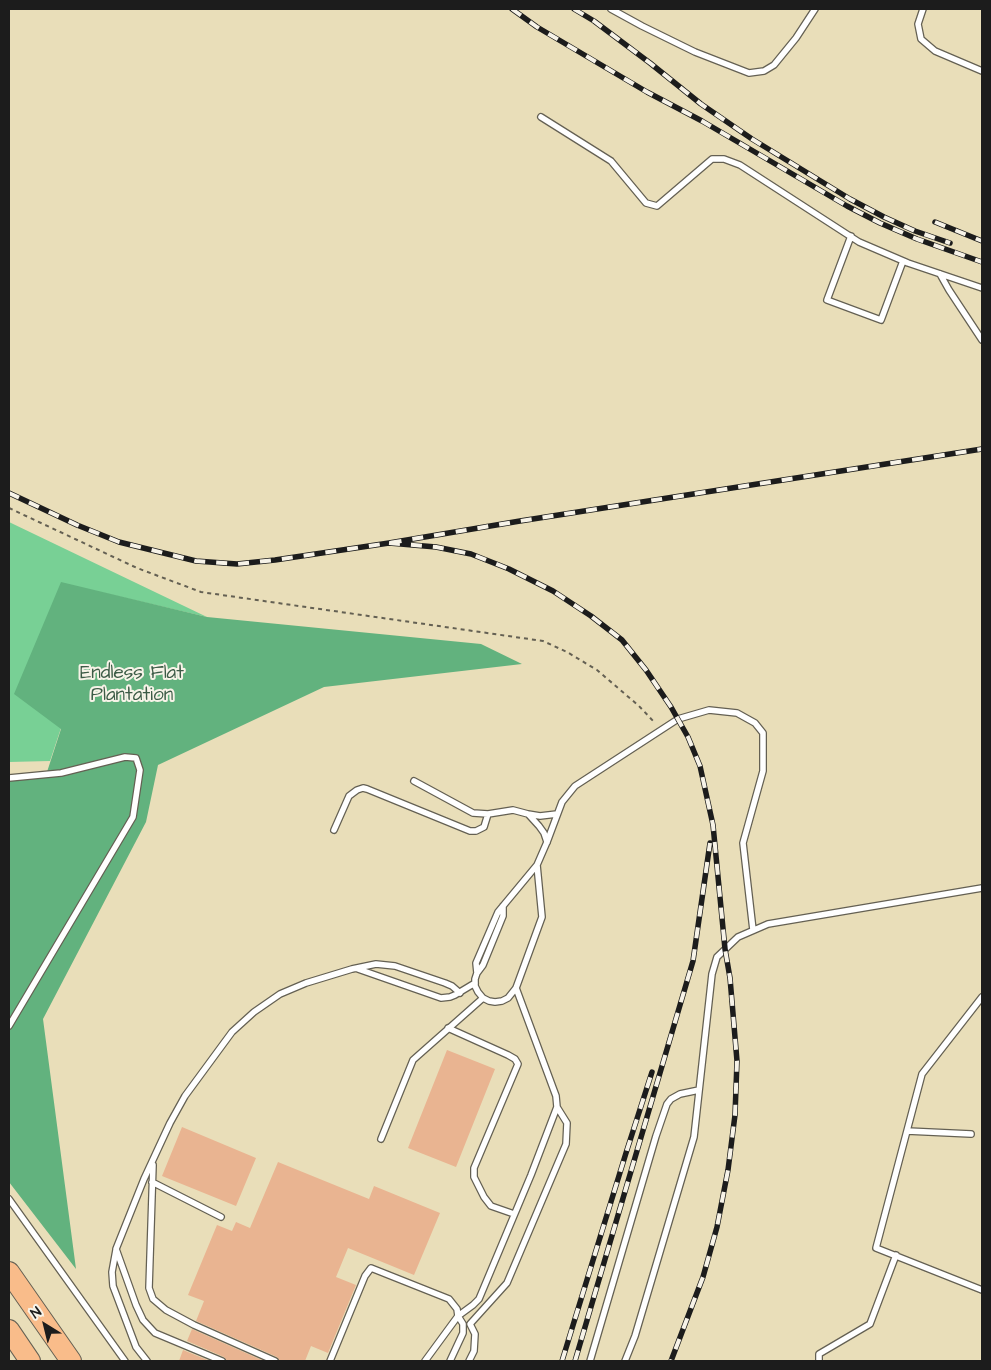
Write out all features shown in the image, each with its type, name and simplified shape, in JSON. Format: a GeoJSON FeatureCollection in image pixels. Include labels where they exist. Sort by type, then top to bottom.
{"type":"FeatureCollection","features":[{"type":"Feature","properties":{"kind":"highway"},"geometry":{"type":"LineString","coordinates":[[9,1272],[71,1361]]}},
{"type":"Feature","properties":{"kind":"highway"},"geometry":{"type":"LineString","coordinates":[[9,1330],[30,1361]]}},
{"type":"Feature","properties":{"kind":"lane"},"geometry":{"type":"LineString","coordinates":[[611,9],[695,52],[749,73],[764,71],[774,65],[796,38],[815,9]]}},
{"type":"Feature","properties":{"kind":"lane"},"geometry":{"type":"LineString","coordinates":[[923,9],[918,24],[921,39],[935,51],[982,71]]}},
{"type":"Feature","properties":{"kind":"lane"},"geometry":{"type":"LineString","coordinates":[[541,117],[611,161],[646,203],[657,206],[712,159],[724,159],[740,165],[851,236],[877,250],[982,288]]}},
{"type":"Feature","properties":{"kind":"lane"},"geometry":{"type":"LineString","coordinates":[[851,236],[827,300],[881,320],[903,261]]}},
{"type":"Feature","properties":{"kind":"lane"},"geometry":{"type":"LineString","coordinates":[[940,274],[982,340]]}},
{"type":"Feature","properties":{"kind":"lane"},"geometry":{"type":"LineString","coordinates":[[536,865],[542,917],[516,988],[508,998],[502,1001],[488,1001],[478,992],[475,984],[476,963],[498,912],[536,865],[562,802],[575,786],[678,719],[709,710],[737,713],[755,722],[763,733],[763,771],[742,842],[753,930]]}},
{"type":"Feature","properties":{"kind":"lane"},"geometry":{"type":"LineString","coordinates":[[9,778],[61,773],[125,758],[136,758],[140,770],[134,817],[9,1026]]}},
{"type":"Feature","properties":{"kind":"lane"},"geometry":{"type":"LineString","coordinates":[[414,781],[474,813],[488,814],[513,810],[540,816],[557,814]]}},
{"type":"Feature","properties":{"kind":"lane"},"geometry":{"type":"LineString","coordinates":[[334,830],[349,796],[363,788],[470,831],[484,828],[488,814]]}},
{"type":"Feature","properties":{"kind":"lane"},"geometry":{"type":"LineString","coordinates":[[528,814],[540,826],[547,842]]}},
{"type":"Feature","properties":{"kind":"lane"},"geometry":{"type":"LineString","coordinates":[[625,1361],[635,1336],[694,1136],[712,974],[717,957],[738,937],[768,924],[982,888]]}},
{"type":"Feature","properties":{"kind":"lane"},"geometry":{"type":"LineString","coordinates":[[148,1361],[136,1347],[113,1286],[112,1272],[116,1249],[170,1123],[185,1096],[232,1032],[254,1012],[280,994],[306,983],[376,964],[395,966],[452,986],[460,993]]}},
{"type":"Feature","properties":{"kind":"lane"},"geometry":{"type":"LineString","coordinates":[[356,968],[438,997],[450,997],[475,984]]}},
{"type":"Feature","properties":{"kind":"lane"},"geometry":{"type":"LineString","coordinates":[[426,1361],[458,1316],[479,1299],[531,1175],[557,1107],[556,1096],[516,988]]}},
{"type":"Feature","properties":{"kind":"lane"},"geometry":{"type":"LineString","coordinates":[[982,997],[922,1074],[876,1248],[982,1290]]}},
{"type":"Feature","properties":{"kind":"lane"},"geometry":{"type":"LineString","coordinates":[[380,1139],[413,1060],[483,998]]}},
{"type":"Feature","properties":{"kind":"lane"},"geometry":{"type":"LineString","coordinates":[[448,1028],[508,1055],[515,1059],[518,1064],[474,1168],[474,1177],[484,1198],[491,1206],[514,1214]]}},
{"type":"Feature","properties":{"kind":"lane"},"geometry":{"type":"LineString","coordinates":[[590,1361],[667,1104],[671,1099],[680,1094],[699,1090]]}},
{"type":"Feature","properties":{"kind":"lane"},"geometry":{"type":"LineString","coordinates":[[469,1361],[474,1351],[475,1334],[470,1324],[507,1283],[566,1144],[567,1123],[557,1107]]}},
{"type":"Feature","properties":{"kind":"lane"},"geometry":{"type":"LineString","coordinates":[[907,1131],[971,1134]]}},
{"type":"Feature","properties":{"kind":"lane"},"geometry":{"type":"LineString","coordinates":[[153,1160],[149,1288],[153,1300],[166,1310],[194,1325],[275,1361]]}},
{"type":"Feature","properties":{"kind":"lane"},"geometry":{"type":"LineString","coordinates":[[152,1182],[222,1217]]}},
{"type":"Feature","properties":{"kind":"lane"},"geometry":{"type":"LineString","coordinates":[[9,1199],[125,1361]]}},
{"type":"Feature","properties":{"kind":"lane"},"geometry":{"type":"LineString","coordinates":[[116,1249],[136,1305],[144,1320],[155,1333],[222,1361]]}},
{"type":"Feature","properties":{"kind":"lane"},"geometry":{"type":"LineString","coordinates":[[819,1361],[819,1354],[870,1324],[896,1255]]}},
{"type":"Feature","properties":{"kind":"lane"},"geometry":{"type":"LineString","coordinates":[[330,1361],[365,1276],[371,1268],[448,1299],[457,1308],[458,1316],[463,1324],[463,1333],[450,1361]]}},
{"type":"Feature","properties":{"kind":"path"},"geometry":{"type":"LineString","coordinates":[[9,508],[137,568],[201,592],[543,641],[567,652],[597,670],[639,706],[661,730]]}},
{"type":"Feature","properties":{"kind":"green space"},"geometry":{"type":"Polygon","coordinates":[[[9,522],[207,617],[61,583],[61,728],[50,761],[9,762],[9,522]]]}},
{"type":"Feature","properties":{"kind":"green space","name":"Endless Flat Plantation"},"geometry":{"type":"Polygon","coordinates":[[[61,582],[207,617],[481,644],[522,664],[324,687],[158,765],[146,822],[43,1019],[76,1269],[9,1182],[9,780],[47,772],[61,729],[14,694],[61,582]]]}},
{"type":"Feature","properties":{"kind":"building"},"geometry":{"type":"Polygon","coordinates":[[[447,1050],[495,1069],[456,1167],[408,1148],[447,1050]]]}},
{"type":"Feature","properties":{"kind":"building"},"geometry":{"type":"Polygon","coordinates":[[[182,1127],[256,1158],[236,1206],[162,1176],[182,1127]]]}},
{"type":"Feature","properties":{"kind":"building"},"geometry":{"type":"Polygon","coordinates":[[[278,1162],[369,1199],[374,1186],[440,1213],[414,1275],[348,1248],[336,1277],[356,1285],[328,1353],[311,1346],[305,1361],[280,1361],[277,1357],[196,1321],[204,1301],[188,1295],[217,1225],[232,1231],[236,1222],[250,1228],[278,1162]]]}},
{"type":"Feature","properties":{"kind":"building"},"geometry":{"type":"Polygon","coordinates":[[[192,1329],[264,1361],[227,1361],[224,1357],[187,1341],[192,1329]]]}},
{"type":"Feature","properties":{"kind":"building"},"geometry":{"type":"Polygon","coordinates":[[[183,1350],[210,1361],[179,1361],[183,1350]]]}},
{"type":"Feature","properties":{"kind":"railway"},"geometry":{"type":"LineString","coordinates":[[512,9],[537,27],[647,92],[702,121],[847,206],[917,239],[982,262]]}},
{"type":"Feature","properties":{"kind":"railway"},"geometry":{"type":"LineString","coordinates":[[574,9],[594,21],[701,104],[752,139],[850,199],[884,217],[915,231],[950,243]]}},
{"type":"Feature","properties":{"kind":"railway"},"geometry":{"type":"LineString","coordinates":[[935,222],[982,241]]}},
{"type":"Feature","properties":{"kind":"railway"},"geometry":{"type":"LineString","coordinates":[[9,493],[77,525],[119,542],[196,561],[237,564],[389,543],[982,449]]}},
{"type":"Feature","properties":{"kind":"railway"},"geometry":{"type":"LineString","coordinates":[[389,543],[436,547],[471,554],[509,569],[553,591],[591,616],[622,640],[646,670],[671,707],[688,737],[700,766],[713,825],[725,949],[730,978],[737,1061],[735,1115],[728,1170],[717,1227],[703,1277],[671,1361]]}},
{"type":"Feature","properties":{"kind":"railway"},"geometry":{"type":"LineString","coordinates":[[575,1361],[693,961],[710,843]]}},
{"type":"Feature","properties":{"kind":"railway"},"geometry":{"type":"LineString","coordinates":[[562,1361],[652,1072]]}}]}
